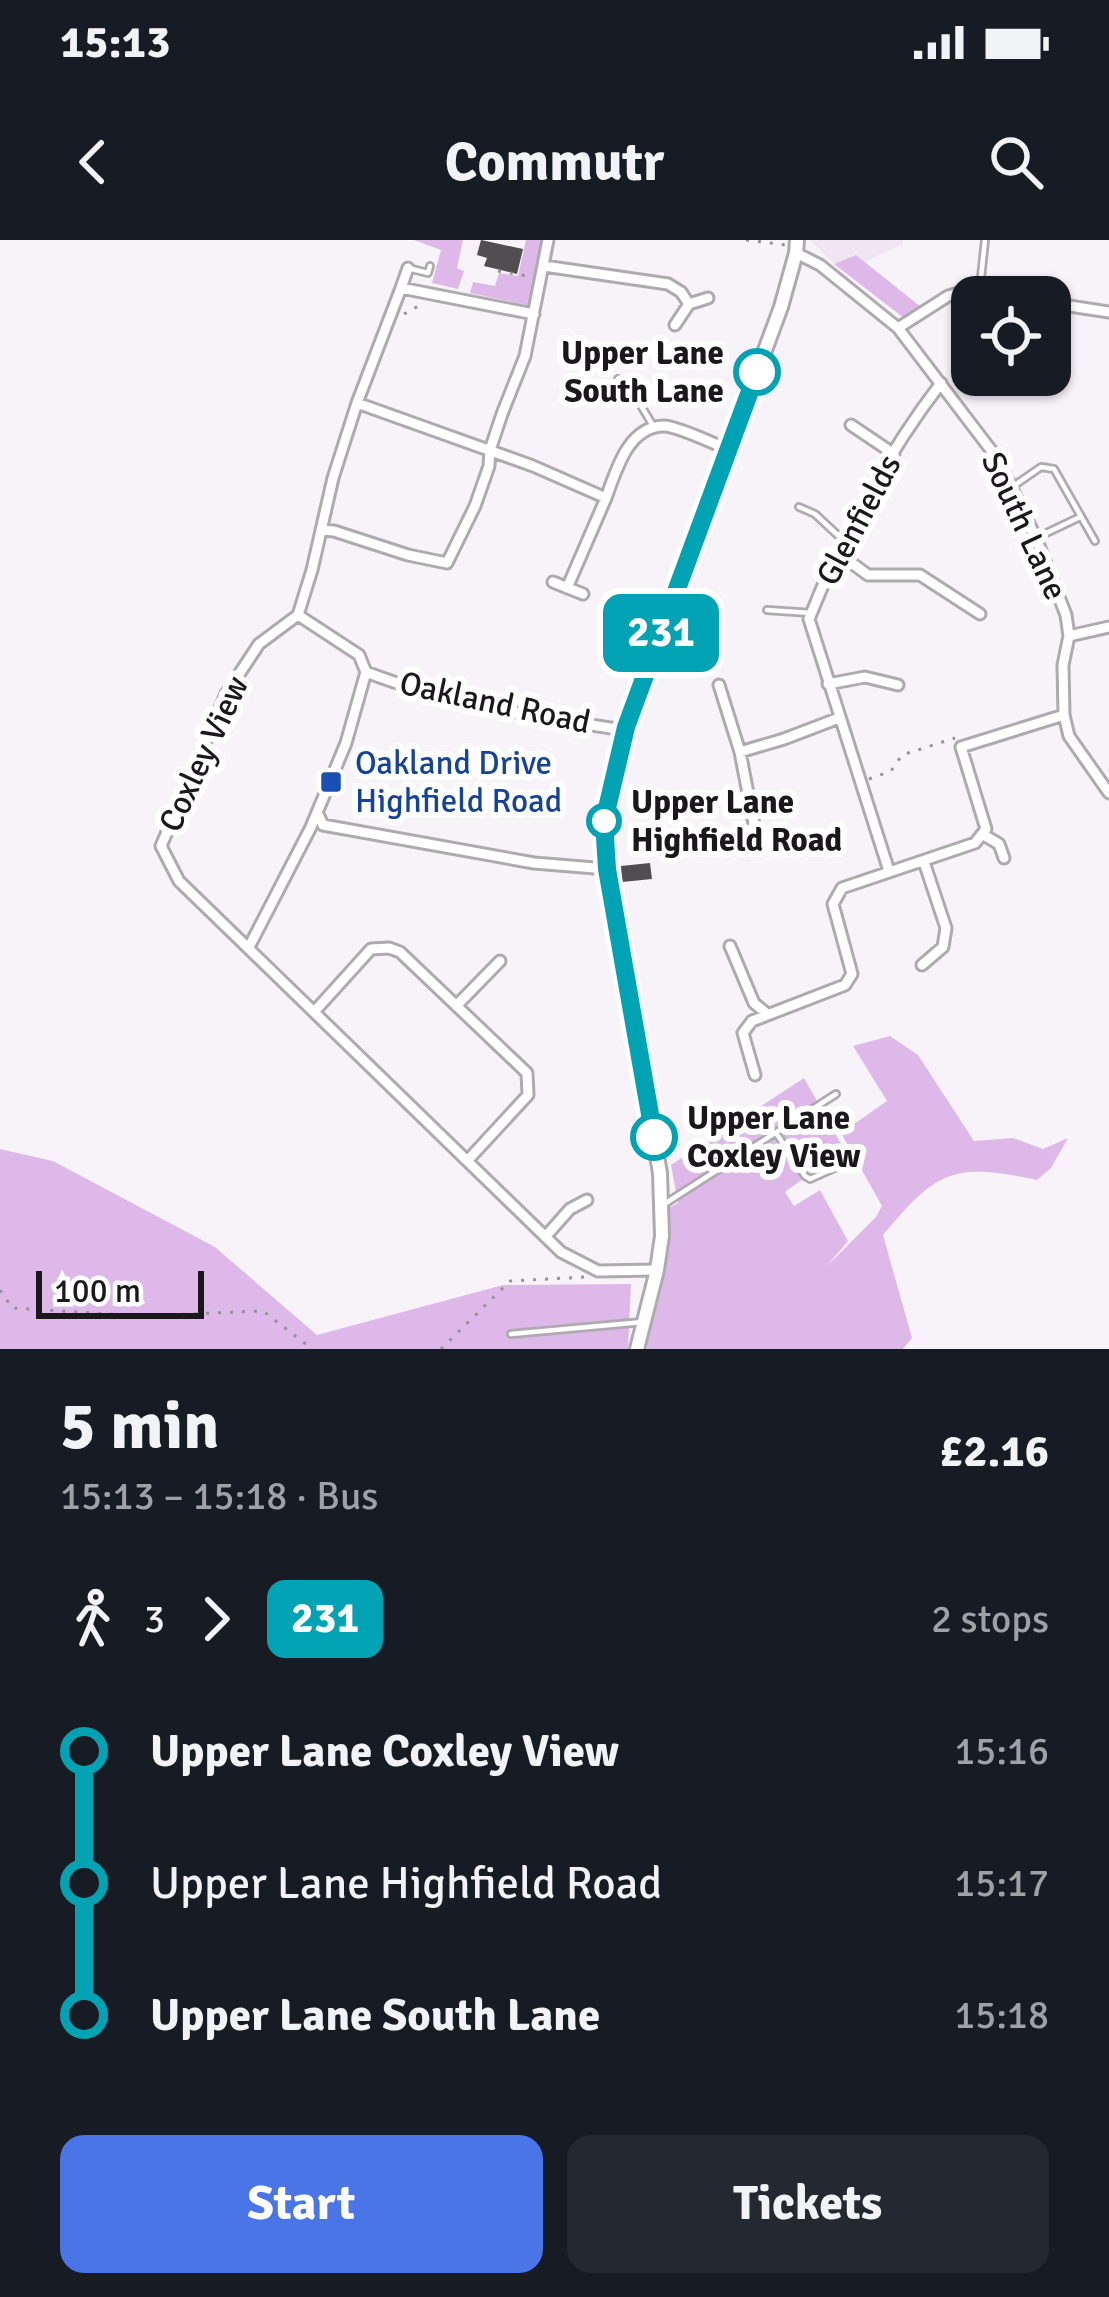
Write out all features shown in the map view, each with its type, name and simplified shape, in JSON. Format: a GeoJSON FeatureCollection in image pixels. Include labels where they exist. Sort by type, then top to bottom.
{"type":"FeatureCollection","features":[{"type":"Feature","properties":{"kind":"main road"},"geometry":{"type":"LineString","coordinates":[[637,1349],[662,1236],[660,1173],[607,869],[604,821],[626,727],[781,308],[797,246]]}},
{"type":"Feature","properties":{"kind":"street"},"geometry":{"type":"LineString","coordinates":[[321,530],[447,563],[475,506],[524,356],[548,240]]}},
{"type":"Feature","properties":{"kind":"street","name":"South Lane"},"geometry":{"type":"LineString","coordinates":[[797,246],[898,328],[997,458],[1060,596],[1069,636],[1063,665],[1069,736],[1109,793]]}},
{"type":"Feature","properties":{"kind":"street"},"geometry":{"type":"LineString","coordinates":[[544,266],[668,284],[689,304]]}},
{"type":"Feature","properties":{"kind":"street"},"geometry":{"type":"LineString","coordinates":[[249,947],[317,812],[346,743],[366,672],[358,655],[298,614],[333,478],[408,268]]}},
{"type":"Feature","properties":{"kind":"street"},"geometry":{"type":"LineString","coordinates":[[401,287],[534,314]]}},
{"type":"Feature","properties":{"kind":"street"},"geometry":{"type":"LineString","coordinates":[[898,328],[951,295]]}},
{"type":"Feature","properties":{"kind":"street"},"geometry":{"type":"LineString","coordinates":[[675,325],[689,304],[708,298]]}},
{"type":"Feature","properties":{"kind":"street"},"geometry":{"type":"LineString","coordinates":[[1071,307],[1109,313]]}},
{"type":"Feature","properties":{"kind":"street","name":"Glenfields"},"geometry":{"type":"LineString","coordinates":[[889,871],[809,619],[844,541],[918,412],[941,383]]}},
{"type":"Feature","properties":{"kind":"street"},"geometry":{"type":"LineString","coordinates":[[358,403],[605,498]]}},
{"type":"Feature","properties":{"kind":"street"},"geometry":{"type":"LineString","coordinates":[[851,424],[895,454]]}},
{"type":"Feature","properties":{"kind":"street"},"geometry":{"type":"LineString","coordinates":[[567,588],[629,444],[665,426],[729,449]]}},
{"type":"Feature","properties":{"kind":"street"},"geometry":{"type":"LineString","coordinates":[[838,554],[868,575],[920,575],[980,614]]}},
{"type":"Feature","properties":{"kind":"street"},"geometry":{"type":"LineString","coordinates":[[554,582],[583,594]]}},
{"type":"Feature","properties":{"kind":"street","name":"Coxley View"},"geometry":{"type":"LineString","coordinates":[[298,614],[260,644],[226,694],[160,845],[179,881],[562,1252],[598,1271]]}},
{"type":"Feature","properties":{"kind":"street"},"geometry":{"type":"LineString","coordinates":[[1069,636],[1109,627]]}},
{"type":"Feature","properties":{"kind":"street","name":"Oakland Road"},"geometry":{"type":"LineString","coordinates":[[366,672],[431,694],[518,714],[626,727]]}},
{"type":"Feature","properties":{"kind":"street"},"geometry":{"type":"LineString","coordinates":[[828,684],[866,676],[898,685]]}},
{"type":"Feature","properties":{"kind":"street"},"geometry":{"type":"LineString","coordinates":[[719,685],[740,752],[754,824]]}},
{"type":"Feature","properties":{"kind":"street"},"geometry":{"type":"LineString","coordinates":[[755,1075],[743,1033],[752,1021],[845,985],[852,974],[833,904],[842,888],[975,843],[986,829],[962,747],[1064,715]]}},
{"type":"Feature","properties":{"kind":"street"},"geometry":{"type":"LineString","coordinates":[[740,752],[839,718]]}},
{"type":"Feature","properties":{"kind":"street"},"geometry":{"type":"LineString","coordinates":[[317,812],[323,825],[534,863],[607,869]]}},
{"type":"Feature","properties":{"kind":"street"},"geometry":{"type":"LineString","coordinates":[[982,834],[999,844],[1004,858]]}},
{"type":"Feature","properties":{"kind":"street"},"geometry":{"type":"LineString","coordinates":[[922,964],[943,947],[946,928],[924,862]]}},
{"type":"Feature","properties":{"kind":"street"},"geometry":{"type":"LineString","coordinates":[[730,946],[754,1003],[766,1013]]}},
{"type":"Feature","properties":{"kind":"street"},"geometry":{"type":"LineString","coordinates":[[314,1012],[371,949],[389,948],[400,952],[457,1005],[527,1073],[530,1084],[528,1095],[468,1160]]}},
{"type":"Feature","properties":{"kind":"street"},"geometry":{"type":"LineString","coordinates":[[457,1005],[496,966],[502,980]]}},
{"type":"Feature","properties":{"kind":"street"},"geometry":{"type":"LineString","coordinates":[[546,1236],[570,1209],[587,1200]]}},
{"type":"Feature","properties":{"kind":"street"},"geometry":{"type":"LineString","coordinates":[[598,1271],[657,1270]]}},
{"type":"Feature","properties":{"kind":"lane"},"geometry":{"type":"LineString","coordinates":[[981,276],[986,240]]}},
{"type":"Feature","properties":{"kind":"lane"},"geometry":{"type":"LineString","coordinates":[[408,268],[428,273],[430,266]]}},
{"type":"Feature","properties":{"kind":"lane"},"geometry":{"type":"LineString","coordinates":[[618,379],[655,429]]}},
{"type":"Feature","properties":{"kind":"lane"},"geometry":{"type":"LineString","coordinates":[[1012,487],[1041,467],[1054,469],[1096,541]]}},
{"type":"Feature","properties":{"kind":"lane"},"geometry":{"type":"LineString","coordinates":[[800,507],[815,514],[844,541]]}},
{"type":"Feature","properties":{"kind":"lane"},"geometry":{"type":"LineString","coordinates":[[1036,538],[1080,517]]}},
{"type":"Feature","properties":{"kind":"lane"},"geometry":{"type":"LineString","coordinates":[[767,610],[811,613]]}},
{"type":"Feature","properties":{"kind":"lane"},"geometry":{"type":"LineString","coordinates":[[685,852],[725,843],[754,824]]}},
{"type":"Feature","properties":{"kind":"lane"},"geometry":{"type":"LineString","coordinates":[[661,1206],[836,1094]]}},
{"type":"Feature","properties":{"kind":"lane"},"geometry":{"type":"LineString","coordinates":[[776,1133],[805,1176],[811,1179],[839,1166]]}},
{"type":"Feature","properties":{"kind":"lane"},"geometry":{"type":"LineString","coordinates":[[511,1334],[643,1322]]}},
{"type":"Feature","properties":{"kind":"path"},"geometry":{"type":"LineString","coordinates":[[746,240],[797,246]]}},
{"type":"Feature","properties":{"kind":"path"},"geometry":{"type":"LineString","coordinates":[[498,271],[541,279]]}},
{"type":"Feature","properties":{"kind":"path"},"geometry":{"type":"LineString","coordinates":[[388,322],[440,295]]}},
{"type":"Feature","properties":{"kind":"path"},"geometry":{"type":"LineString","coordinates":[[862,782],[891,771],[902,755],[956,738],[962,747]]}},
{"type":"Feature","properties":{"kind":"path"},"geometry":{"type":"LineString","coordinates":[[441,1349],[510,1281],[581,1279],[598,1271]]}},
{"type":"Feature","properties":{"kind":"path"},"geometry":{"type":"LineString","coordinates":[[0,1290],[12,1308],[141,1316],[263,1311],[312,1349]]}},
{"type":"Feature","properties":{"kind":"shaded area"},"geometry":{"type":"Polygon","coordinates":[[[414,240],[463,240],[457,268],[464,271],[458,289],[432,283],[441,250],[414,240]]]}},
{"type":"Feature","properties":{"kind":"shaded area"},"geometry":{"type":"Polygon","coordinates":[[[526,240],[542,240],[532,306],[470,293],[473,282],[495,286],[499,273],[518,276],[526,240]]]}},
{"type":"Feature","properties":{"kind":"shaded area"},"geometry":{"type":"Polygon","coordinates":[[[810,240],[903,240],[903,244],[865,262],[855,255],[834,264],[810,240]]]}},
{"type":"Feature","properties":{"kind":"shaded area"},"geometry":{"type":"Polygon","coordinates":[[[856,255],[921,307],[904,318],[834,264],[856,255]]]}},
{"type":"Feature","properties":{"kind":"shaded area"},"geometry":{"type":"Polygon","coordinates":[[[890,1036],[918,1055],[974,1141],[1013,1138],[1043,1149],[1068,1138],[1051,1168],[1037,1180],[985,1172],[948,1177],[918,1197],[883,1235],[912,1338],[903,1349],[646,1349],[667,1251],[667,1209],[678,1203],[671,1165],[804,1078],[817,1101],[769,1133],[803,1179],[785,1192],[794,1206],[820,1190],[848,1241],[826,1267],[876,1217],[882,1206],[841,1133],[887,1101],[853,1046],[890,1036]]]}},
{"type":"Feature","properties":{"kind":"shaded area"},"geometry":{"type":"Polygon","coordinates":[[[820,1107],[844,1149],[808,1175],[782,1133],[820,1107]]]}},
{"type":"Feature","properties":{"kind":"shaded area"},"geometry":{"type":"Polygon","coordinates":[[[0,1149],[53,1161],[215,1247],[317,1335],[503,1285],[631,1284],[628,1349],[0,1349],[0,1149]]]}},
{"type":"Feature","properties":{"kind":"building"},"geometry":{"type":"Polygon","coordinates":[[[481,240],[523,249],[517,274],[484,266],[487,258],[477,255],[481,240]]]}},
{"type":"Feature","properties":{"kind":"building"},"geometry":{"type":"Polygon","coordinates":[[[650,863],[652,879],[622,882],[621,866],[650,863]]]}},
{"type":"Feature","properties":{"kind":"bus line","name":"231"},"geometry":{"type":"LineString","coordinates":[[654,1137],[607,869],[604,821],[626,727],[757,372]]}},
{"type":"Feature","properties":{"kind":"place","name":"Upper Lane South Lane"},"geometry":{"type":"Point","coordinates":[757,372]}},
{"type":"Feature","properties":{"kind":"place","name":"Oakland Drive Highfield Road"},"geometry":{"type":"Point","coordinates":[331,782]}},
{"type":"Feature","properties":{"kind":"place","name":"Upper Lane Highfield Road"},"geometry":{"type":"Point","coordinates":[604,821]}},
{"type":"Feature","properties":{"kind":"place","name":"Upper Lane Coxley View"},"geometry":{"type":"Point","coordinates":[654,1137]}}]}
